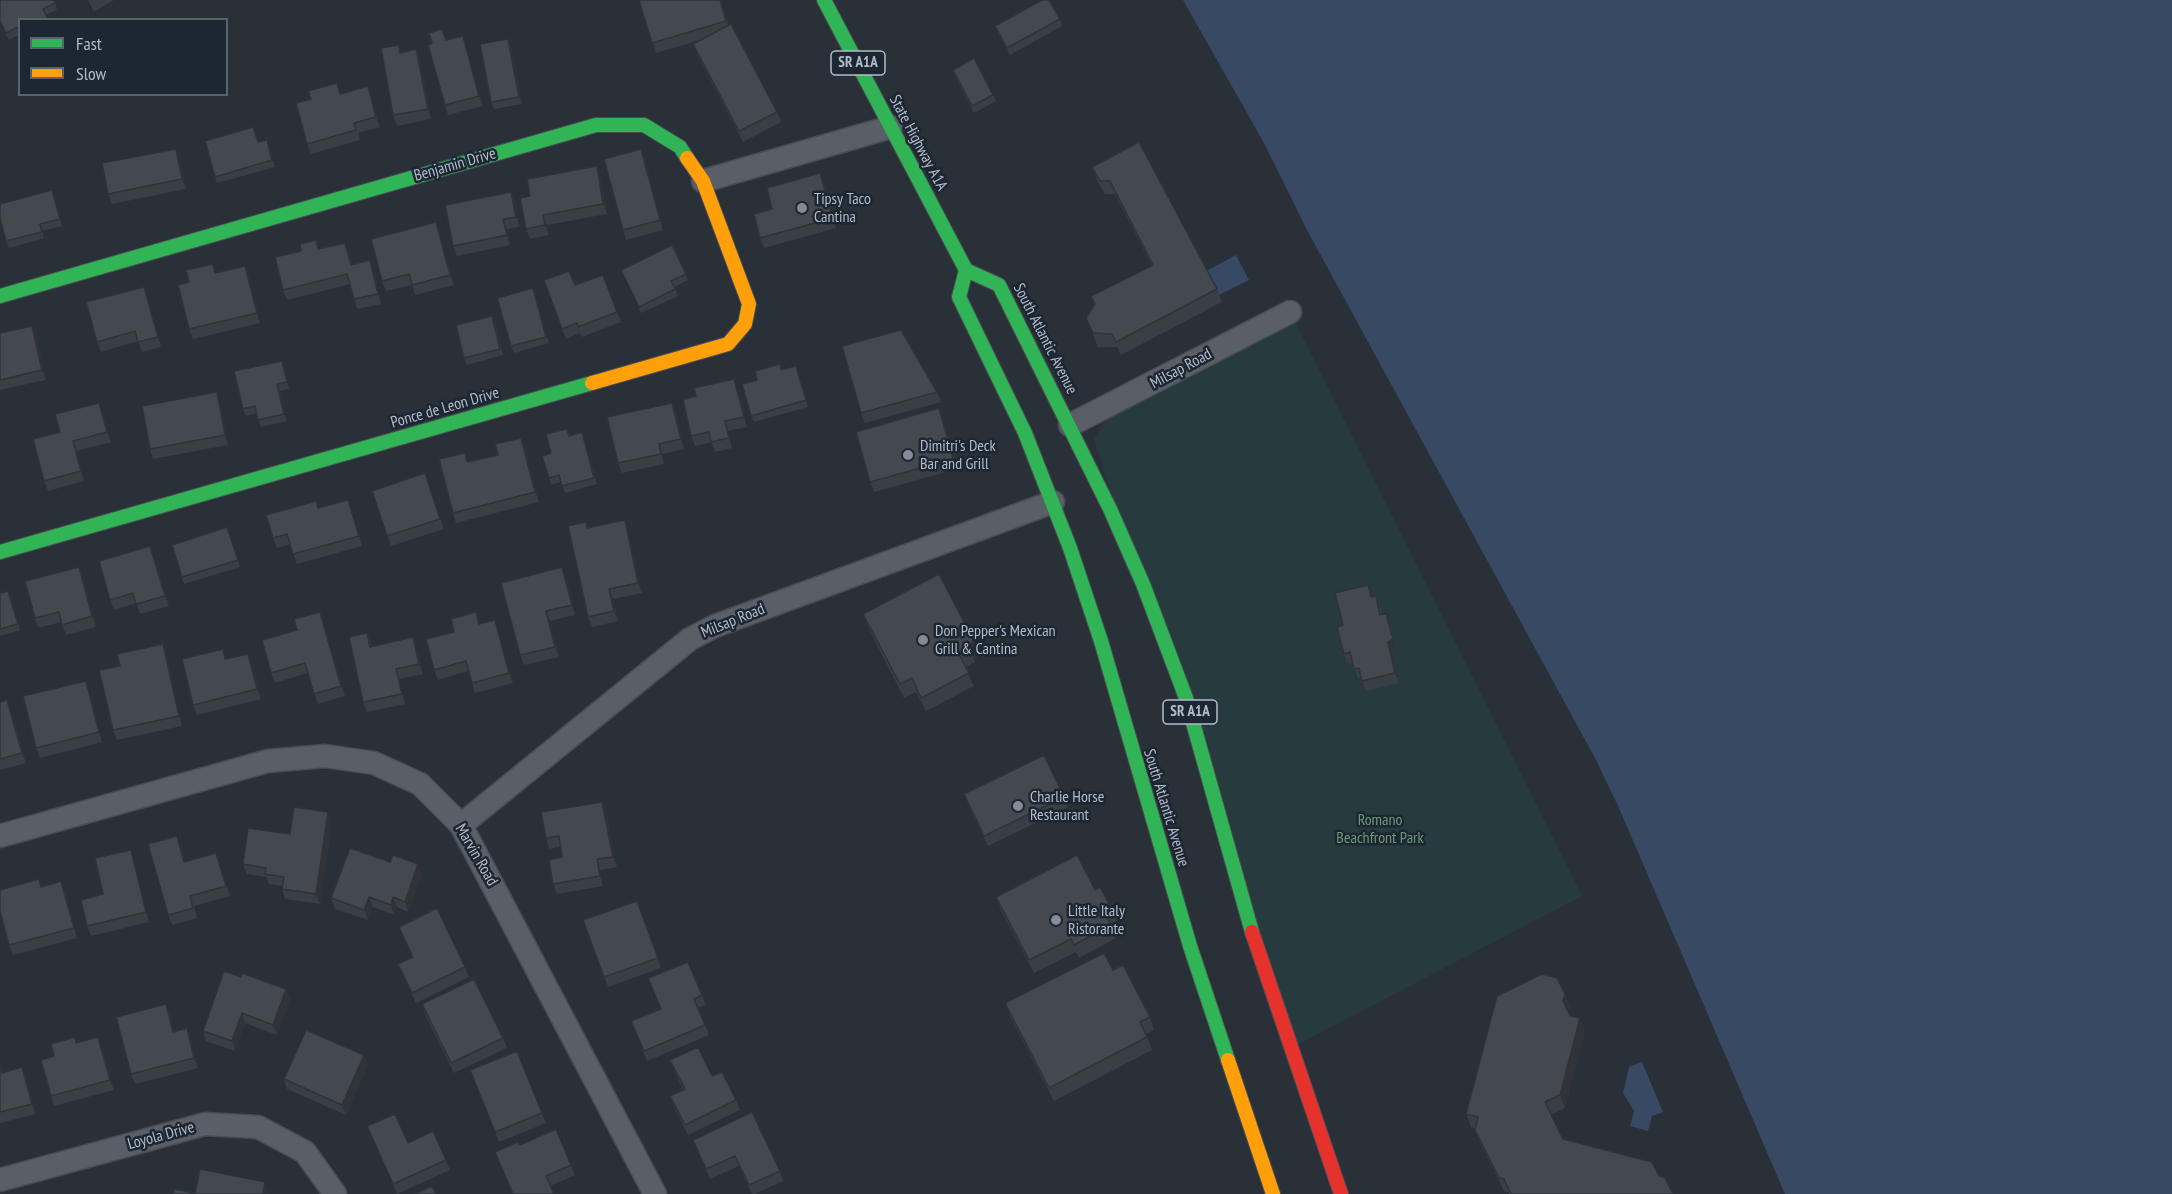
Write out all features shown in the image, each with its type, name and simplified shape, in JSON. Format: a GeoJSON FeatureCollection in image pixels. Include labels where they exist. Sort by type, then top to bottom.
{"type":"FeatureCollection","features":[{"type":"Feature","properties":{"kind":"main road","name":"State Highway A1A"},"geometry":{"type":"LineString","coordinates":[[824,0],[966,270]]}},
{"type":"Feature","properties":{"kind":"main road","name":"Benjamin Drive"},"geometry":{"type":"LineString","coordinates":[[0,296],[596,125],[644,125],[680,147],[703,182]]}},
{"type":"Feature","properties":{"kind":"main road","name":"Ponce de Leon Drive"},"geometry":{"type":"LineString","coordinates":[[0,552],[728,344],[745,324],[749,304],[703,182]]}},
{"type":"Feature","properties":{"kind":"main road"},"geometry":{"type":"LineString","coordinates":[[966,270],[959,297],[991,330]]}},
{"type":"Feature","properties":{"kind":"main road","name":"South Atlantic Avenue"},"geometry":{"type":"LineString","coordinates":[[966,270],[999,285],[1070,425],[1143,584],[1186,698],[1263,969],[1341,1194]]}},
{"type":"Feature","properties":{"kind":"main road","name":"South Atlantic Avenue"},"geometry":{"type":"LineString","coordinates":[[959,297],[1025,433],[1053,502],[1101,641],[1190,946],[1273,1194]]}},
{"type":"Feature","properties":{"kind":"main road"},"geometry":{"type":"LineString","coordinates":[[1046,417],[1070,425]]}},
{"type":"Feature","properties":{"kind":"street"},"geometry":{"type":"LineString","coordinates":[[703,182],[891,127]]}},
{"type":"Feature","properties":{"kind":"street","name":"Milsap Road"},"geometry":{"type":"LineString","coordinates":[[1070,425],[1290,312]]}},
{"type":"Feature","properties":{"kind":"street","name":"Milsap Road"},"geometry":{"type":"LineString","coordinates":[[461,825],[690,639],[716,626],[1053,502]]}},
{"type":"Feature","properties":{"kind":"street","name":"Marvin Road"},"geometry":{"type":"LineString","coordinates":[[0,836],[268,761],[325,756],[374,763],[420,784],[461,825],[655,1194]]}},
{"type":"Feature","properties":{"kind":"street","name":"Loyola Drive"},"geometry":{"type":"LineString","coordinates":[[0,1180],[205,1124],[258,1127],[305,1152],[335,1194]]}},
{"type":"Feature","properties":{"kind":"green space","name":"Romano Beachfront Park"},"geometry":{"type":"Polygon","coordinates":[[[1290,312],[1582,896],[1289,1049],[1094,439],[1119,401],[1290,312]]]}},
{"type":"Feature","properties":{"kind":"water"},"geometry":{"type":"Polygon","coordinates":[[[1183,0],[2172,0],[2172,1194],[1785,1194],[1619,808],[1596,760],[1307,230],[1264,143],[1183,0]]]}},
{"type":"Feature","properties":{"kind":"water"},"geometry":{"type":"Polygon","coordinates":[[[1236,255],[1249,280],[1209,300],[1197,276],[1236,255]]]}},
{"type":"Feature","properties":{"kind":"water"},"geometry":{"type":"Polygon","coordinates":[[[1642,1062],[1663,1112],[1652,1116],[1648,1131],[1630,1126],[1634,1111],[1623,1093],[1629,1067],[1642,1062]]]}},
{"type":"Feature","properties":{"kind":"building"},"geometry":{"type":"Polygon","coordinates":[[[0,0],[53,0],[55,3],[43,9],[47,18],[18,18],[18,27],[6,33],[0,21],[0,0]]]}},
{"type":"Feature","properties":{"kind":"building"},"geometry":{"type":"Polygon","coordinates":[[[639,0],[720,0],[726,21],[652,43],[639,0]]]}},
{"type":"Feature","properties":{"kind":"building"},"geometry":{"type":"Polygon","coordinates":[[[1042,0],[1049,0],[1060,19],[1007,48],[995,26],[1042,0]]]}},
{"type":"Feature","properties":{"kind":"building"},"geometry":{"type":"Polygon","coordinates":[[[731,24],[777,112],[739,131],[693,44],[731,24]]]}},
{"type":"Feature","properties":{"kind":"building"},"geometry":{"type":"Polygon","coordinates":[[[442,29],[446,40],[463,36],[479,96],[445,105],[428,45],[432,43],[429,33],[442,29]]]}},
{"type":"Feature","properties":{"kind":"building"},"geometry":{"type":"Polygon","coordinates":[[[508,39],[519,97],[491,102],[480,44],[508,39]]]}},
{"type":"Feature","properties":{"kind":"building"},"geometry":{"type":"Polygon","coordinates":[[[399,45],[400,53],[416,49],[428,109],[393,115],[381,48],[399,45]]]}},
{"type":"Feature","properties":{"kind":"building"},"geometry":{"type":"Polygon","coordinates":[[[974,58],[993,95],[972,106],[953,70],[974,58]]]}},
{"type":"Feature","properties":{"kind":"building"},"geometry":{"type":"Polygon","coordinates":[[[337,83],[340,94],[368,86],[376,117],[354,123],[356,130],[307,144],[296,103],[311,99],[308,91],[337,83]]]}},
{"type":"Feature","properties":{"kind":"building"},"geometry":{"type":"Polygon","coordinates":[[[253,127],[258,142],[267,140],[272,160],[215,177],[205,141],[253,127]]]}},
{"type":"Feature","properties":{"kind":"building"},"geometry":{"type":"Polygon","coordinates":[[[1139,142],[1217,289],[1116,342],[1112,334],[1093,333],[1086,318],[1095,304],[1091,296],[1153,265],[1110,181],[1100,181],[1092,167],[1139,142]]]}},
{"type":"Feature","properties":{"kind":"building"},"geometry":{"type":"Polygon","coordinates":[[[176,149],[182,179],[108,194],[102,163],[176,149]]]}},
{"type":"Feature","properties":{"kind":"building"},"geometry":{"type":"Polygon","coordinates":[[[641,149],[660,220],[623,230],[604,159],[641,149]]]}},
{"type":"Feature","properties":{"kind":"building"},"geometry":{"type":"Polygon","coordinates":[[[597,166],[603,204],[543,215],[545,225],[526,229],[520,198],[530,196],[527,179],[597,166]]]}},
{"type":"Feature","properties":{"kind":"building","name":"Tipsy Taco Cantina"},"geometry":{"type":"Polygon","coordinates":[[[820,173],[833,218],[760,238],[754,214],[772,209],[767,188],[820,173]]]}},
{"type":"Feature","properties":{"kind":"building"},"geometry":{"type":"Polygon","coordinates":[[[52,190],[60,219],[40,224],[42,232],[6,241],[0,218],[0,204],[52,190]]]}},
{"type":"Feature","properties":{"kind":"building"},"geometry":{"type":"Polygon","coordinates":[[[511,192],[516,217],[503,219],[507,235],[453,246],[445,205],[511,192]]]}},
{"type":"Feature","properties":{"kind":"building"},"geometry":{"type":"Polygon","coordinates":[[[436,222],[450,275],[412,285],[409,274],[382,281],[371,239],[436,222]]]}},
{"type":"Feature","properties":{"kind":"building"},"geometry":{"type":"Polygon","coordinates":[[[316,240],[318,249],[345,243],[351,265],[370,260],[378,294],[354,299],[347,274],[283,290],[275,257],[301,251],[300,244],[316,240]]]}},
{"type":"Feature","properties":{"kind":"building"},"geometry":{"type":"Polygon","coordinates":[[[672,245],[686,274],[671,281],[675,289],[639,307],[621,270],[672,245]]]}},
{"type":"Feature","properties":{"kind":"building"},"geometry":{"type":"Polygon","coordinates":[[[213,264],[215,273],[245,266],[257,313],[189,329],[178,285],[189,282],[186,270],[213,264]]]}},
{"type":"Feature","properties":{"kind":"building"},"geometry":{"type":"Polygon","coordinates":[[[569,271],[575,285],[603,275],[617,312],[578,327],[577,323],[562,329],[544,280],[569,271]]]}},
{"type":"Feature","properties":{"kind":"building"},"geometry":{"type":"Polygon","coordinates":[[[144,287],[158,337],[138,342],[135,331],[97,342],[86,302],[144,287]]]}},
{"type":"Feature","properties":{"kind":"building"},"geometry":{"type":"Polygon","coordinates":[[[533,288],[546,337],[511,346],[497,298],[533,288]]]}},
{"type":"Feature","properties":{"kind":"building"},"geometry":{"type":"Polygon","coordinates":[[[492,316],[500,349],[464,358],[456,325],[492,316]]]}},
{"type":"Feature","properties":{"kind":"building"},"geometry":{"type":"Polygon","coordinates":[[[32,326],[42,370],[0,380],[0,333],[32,326]]]}},
{"type":"Feature","properties":{"kind":"building"},"geometry":{"type":"Polygon","coordinates":[[[901,330],[937,392],[861,413],[842,346],[901,330]]]}},
{"type":"Feature","properties":{"kind":"building"},"geometry":{"type":"Polygon","coordinates":[[[282,361],[287,382],[277,384],[284,414],[258,420],[255,406],[243,409],[234,371],[282,361]]]}},
{"type":"Feature","properties":{"kind":"building"},"geometry":{"type":"Polygon","coordinates":[[[780,364],[781,370],[796,366],[806,400],[751,416],[742,384],[757,380],[755,371],[780,364]]]}},
{"type":"Feature","properties":{"kind":"building"},"geometry":{"type":"Polygon","coordinates":[[[734,379],[744,417],[725,421],[729,438],[711,442],[709,432],[691,436],[683,400],[696,396],[694,388],[734,379]]]}},
{"type":"Feature","properties":{"kind":"building"},"geometry":{"type":"Polygon","coordinates":[[[217,392],[225,435],[150,449],[142,406],[217,392]]]}},
{"type":"Feature","properties":{"kind":"building"},"geometry":{"type":"Polygon","coordinates":[[[99,403],[107,432],[73,441],[81,471],[44,481],[33,439],[60,432],[55,414],[99,403]]]}},
{"type":"Feature","properties":{"kind":"building"},"geometry":{"type":"Polygon","coordinates":[[[672,403],[681,439],[659,444],[661,454],[618,463],[607,417],[672,403]]]}},
{"type":"Feature","properties":{"kind":"building","name":"Dimitri's Deck Bar and Grill"},"geometry":{"type":"Polygon","coordinates":[[[939,408],[953,459],[870,482],[856,432],[939,408]]]}},
{"type":"Feature","properties":{"kind":"building"},"geometry":{"type":"Polygon","coordinates":[[[567,429],[569,436],[582,432],[594,478],[562,486],[559,475],[549,478],[542,456],[551,453],[546,434],[567,429]]]}},
{"type":"Feature","properties":{"kind":"building"},"geometry":{"type":"Polygon","coordinates":[[[521,438],[535,492],[453,513],[439,459],[465,453],[467,462],[498,455],[495,444],[521,438]]]}},
{"type":"Feature","properties":{"kind":"building"},"geometry":{"type":"Polygon","coordinates":[[[425,473],[440,519],[387,536],[372,491],[425,473]]]}},
{"type":"Feature","properties":{"kind":"building"},"geometry":{"type":"Polygon","coordinates":[[[348,500],[359,536],[293,554],[287,534],[273,538],[266,515],[316,501],[318,508],[348,500]]]}},
{"type":"Feature","properties":{"kind":"building"},"geometry":{"type":"Polygon","coordinates":[[[625,520],[638,583],[609,589],[614,611],[588,617],[568,526],[586,522],[587,528],[625,520]]]}},
{"type":"Feature","properties":{"kind":"building"},"geometry":{"type":"Polygon","coordinates":[[[227,527],[238,560],[182,577],[172,545],[227,527]]]}},
{"type":"Feature","properties":{"kind":"building"},"geometry":{"type":"Polygon","coordinates":[[[150,546],[165,596],[136,604],[133,593],[110,600],[99,561],[150,546]]]}},
{"type":"Feature","properties":{"kind":"building"},"geometry":{"type":"Polygon","coordinates":[[[79,567],[92,616],[62,625],[59,612],[35,618],[25,581],[79,567]]]}},
{"type":"Feature","properties":{"kind":"building"},"geometry":{"type":"Polygon","coordinates":[[[562,567],[572,605],[546,611],[555,647],[520,655],[501,583],[562,567]]]}},
{"type":"Feature","properties":{"kind":"building","name":"Don Pepper's Mexican Grill & Cantina"},"geometry":{"type":"Polygon","coordinates":[[[939,574],[973,639],[970,649],[959,655],[969,673],[921,698],[912,678],[900,684],[863,614],[939,574]]]}},
{"type":"Feature","properties":{"kind":"building"},"geometry":{"type":"Polygon","coordinates":[[[1368,585],[1371,597],[1376,596],[1380,615],[1386,614],[1393,639],[1388,642],[1395,673],[1362,681],[1359,668],[1354,669],[1350,652],[1344,654],[1337,627],[1343,625],[1335,593],[1368,585]]]}},
{"type":"Feature","properties":{"kind":"building"},"geometry":{"type":"Polygon","coordinates":[[[8,591],[18,624],[0,629],[0,593],[8,591]]]}},
{"type":"Feature","properties":{"kind":"building"},"geometry":{"type":"Polygon","coordinates":[[[320,612],[341,686],[314,694],[305,663],[271,673],[262,640],[297,630],[294,619],[320,612]]]}},
{"type":"Feature","properties":{"kind":"building"},"geometry":{"type":"Polygon","coordinates":[[[476,612],[479,624],[495,620],[509,673],[472,683],[466,661],[434,670],[426,639],[454,632],[451,619],[476,612]]]}},
{"type":"Feature","properties":{"kind":"building"},"geometry":{"type":"Polygon","coordinates":[[[367,633],[370,647],[413,637],[419,664],[396,669],[402,694],[363,702],[349,637],[367,633]]]}},
{"type":"Feature","properties":{"kind":"building"},"geometry":{"type":"Polygon","coordinates":[[[163,644],[179,716],[113,730],[99,670],[120,666],[117,654],[163,644]]]}},
{"type":"Feature","properties":{"kind":"building"},"geometry":{"type":"Polygon","coordinates":[[[223,649],[225,659],[248,654],[257,689],[193,705],[182,659],[223,649]]]}},
{"type":"Feature","properties":{"kind":"building"},"geometry":{"type":"Polygon","coordinates":[[[86,681],[99,732],[36,748],[23,696],[86,681]]]}},
{"type":"Feature","properties":{"kind":"building"},"geometry":{"type":"Polygon","coordinates":[[[7,700],[22,753],[0,759],[0,702],[7,700]]]}},
{"type":"Feature","properties":{"kind":"building","name":"Charlie Horse Restaurant"},"geometry":{"type":"Polygon","coordinates":[[[1044,755],[1064,797],[984,836],[964,794],[1044,755]]]}},
{"type":"Feature","properties":{"kind":"building"},"geometry":{"type":"Polygon","coordinates":[[[602,802],[613,857],[597,859],[600,876],[553,884],[549,860],[562,857],[559,836],[546,838],[541,812],[602,802]]]}},
{"type":"Feature","properties":{"kind":"building"},"geometry":{"type":"Polygon","coordinates":[[[294,807],[328,812],[316,894],[282,889],[284,877],[265,874],[266,868],[243,864],[248,828],[290,834],[294,807]]]}},
{"type":"Feature","properties":{"kind":"building"},"geometry":{"type":"Polygon","coordinates":[[[177,836],[184,862],[216,853],[226,886],[190,896],[193,908],[168,915],[148,844],[177,836]]]}},
{"type":"Feature","properties":{"kind":"building"},"geometry":{"type":"Polygon","coordinates":[[[350,848],[390,862],[393,855],[418,864],[405,902],[393,897],[391,905],[369,897],[364,910],[331,898],[350,848]]]}},
{"type":"Feature","properties":{"kind":"building"},"geometry":{"type":"Polygon","coordinates":[[[131,850],[146,912],[87,926],[81,900],[103,894],[95,858],[131,850]]]}},
{"type":"Feature","properties":{"kind":"building"},"geometry":{"type":"Polygon","coordinates":[[[1077,855],[1095,890],[1100,887],[1113,911],[1106,915],[1111,925],[1074,945],[1071,939],[1029,960],[996,897],[1077,855]]]}},
{"type":"Feature","properties":{"kind":"building"},"geometry":{"type":"Polygon","coordinates":[[[39,879],[41,887],[61,881],[74,928],[9,945],[0,911],[0,890],[39,879]]]}},
{"type":"Feature","properties":{"kind":"building"},"geometry":{"type":"Polygon","coordinates":[[[637,901],[658,958],[604,977],[583,920],[637,901]]]}},
{"type":"Feature","properties":{"kind":"building"},"geometry":{"type":"Polygon","coordinates":[[[437,908],[465,967],[412,993],[398,964],[413,957],[399,927],[437,908]]]}},
{"type":"Feature","properties":{"kind":"building"},"geometry":{"type":"Polygon","coordinates":[[[1104,953],[1113,970],[1123,965],[1150,1017],[1140,1022],[1147,1037],[1049,1088],[1005,1003],[1104,953]]]}},
{"type":"Feature","properties":{"kind":"building"},"geometry":{"type":"Polygon","coordinates":[[[688,962],[702,995],[694,999],[705,1025],[644,1051],[631,1021],[661,1009],[648,978],[688,962]]]}},
{"type":"Feature","properties":{"kind":"building"},"geometry":{"type":"Polygon","coordinates":[[[224,971],[241,977],[242,973],[286,989],[273,1025],[242,1013],[232,1041],[203,1031],[224,971]]]}},
{"type":"Feature","properties":{"kind":"building"},"geometry":{"type":"Polygon","coordinates":[[[1542,974],[1557,978],[1565,994],[1563,1001],[1570,1016],[1580,1018],[1560,1095],[1545,1102],[1563,1139],[1652,1162],[1659,1176],[1665,1178],[1673,1194],[1511,1194],[1504,1179],[1499,1178],[1475,1130],[1478,1117],[1466,1114],[1497,996],[1542,974]]]}},
{"type":"Feature","properties":{"kind":"building"},"geometry":{"type":"Polygon","coordinates":[[[474,979],[503,1038],[451,1063],[422,1004],[474,979]]]}},
{"type":"Feature","properties":{"kind":"building"},"geometry":{"type":"Polygon","coordinates":[[[166,1004],[173,1032],[187,1028],[194,1058],[131,1074],[116,1017],[166,1004]]]}},
{"type":"Feature","properties":{"kind":"building"},"geometry":{"type":"Polygon","coordinates":[[[306,1030],[364,1055],[342,1105],[284,1079],[306,1030]]]}},
{"type":"Feature","properties":{"kind":"building"},"geometry":{"type":"Polygon","coordinates":[[[75,1037],[76,1043],[98,1037],[110,1080],[51,1096],[41,1060],[54,1056],[51,1044],[75,1037]]]}},
{"type":"Feature","properties":{"kind":"building"},"geometry":{"type":"Polygon","coordinates":[[[698,1047],[712,1076],[722,1072],[736,1100],[685,1125],[670,1096],[685,1089],[670,1060],[698,1047]]]}},
{"type":"Feature","properties":{"kind":"building"},"geometry":{"type":"Polygon","coordinates":[[[517,1051],[542,1113],[495,1132],[470,1070],[517,1051]]]}},
{"type":"Feature","properties":{"kind":"building"},"geometry":{"type":"Polygon","coordinates":[[[0,1066],[2,1073],[22,1067],[32,1104],[0,1112],[0,1066]]]}},
{"type":"Feature","properties":{"kind":"building"},"geometry":{"type":"Polygon","coordinates":[[[752,1112],[780,1171],[749,1185],[735,1156],[706,1169],[693,1140],[752,1112]]]}},
{"type":"Feature","properties":{"kind":"building"},"geometry":{"type":"Polygon","coordinates":[[[395,1114],[408,1143],[433,1131],[446,1160],[393,1184],[367,1126],[395,1114]]]}},
{"type":"Feature","properties":{"kind":"building"},"geometry":{"type":"Polygon","coordinates":[[[556,1129],[571,1165],[546,1176],[554,1194],[513,1194],[495,1152],[518,1142],[520,1145],[556,1129]]]}},
{"type":"Feature","properties":{"kind":"building"},"geometry":{"type":"Polygon","coordinates":[[[200,1169],[265,1182],[263,1194],[173,1194],[174,1189],[195,1193],[200,1169]]]}},
{"type":"Feature","properties":{"kind":"building"},"geometry":{"type":"Polygon","coordinates":[[[432,1186],[436,1194],[415,1194],[432,1186]]]}},
{"type":"Feature","properties":{"kind":"traffic: fast"},"geometry":{"type":"LineString","coordinates":[[824,0],[966,270]]}},
{"type":"Feature","properties":{"kind":"traffic: fast"},"geometry":{"type":"LineString","coordinates":[[0,296],[596,125],[644,125],[680,147],[687,158]]}},
{"type":"Feature","properties":{"kind":"traffic: fast"},"geometry":{"type":"LineString","coordinates":[[966,270],[999,285],[1110,509],[1143,584],[1186,698],[1252,932]]}},
{"type":"Feature","properties":{"kind":"traffic: fast"},"geometry":{"type":"LineString","coordinates":[[966,270],[959,297],[1025,433],[1070,548],[1101,641],[1190,946],[1228,1060]]}},
{"type":"Feature","properties":{"kind":"traffic: fast"},"geometry":{"type":"LineString","coordinates":[[0,552],[592,383]]}},
{"type":"Feature","properties":{"kind":"traffic: slow"},"geometry":{"type":"LineString","coordinates":[[592,383],[728,344],[745,324],[749,304],[703,181],[687,158]]}},
{"type":"Feature","properties":{"kind":"traffic: slow"},"geometry":{"type":"LineString","coordinates":[[1228,1060],[1273,1194]]}},
{"type":"Feature","properties":{"kind":"traffic: jam"},"geometry":{"type":"LineString","coordinates":[[1252,932],[1341,1194]]}},
{"type":"Feature","properties":{"kind":"place","name":"Tipsy Taco Cantina"},"geometry":{"type":"Point","coordinates":[802,208]}},
{"type":"Feature","properties":{"kind":"place","name":"Dimitri's Deck Bar and Grill"},"geometry":{"type":"Point","coordinates":[908,455]}},
{"type":"Feature","properties":{"kind":"place","name":"Don Pepper's Mexican Grill & Cantina"},"geometry":{"type":"Point","coordinates":[923,640]}},
{"type":"Feature","properties":{"kind":"place","name":"Charlie Horse Restaurant"},"geometry":{"type":"Point","coordinates":[1018,806]}},
{"type":"Feature","properties":{"kind":"place","name":"Little Italy Ristorante"},"geometry":{"type":"Point","coordinates":[1056,920]}}]}
